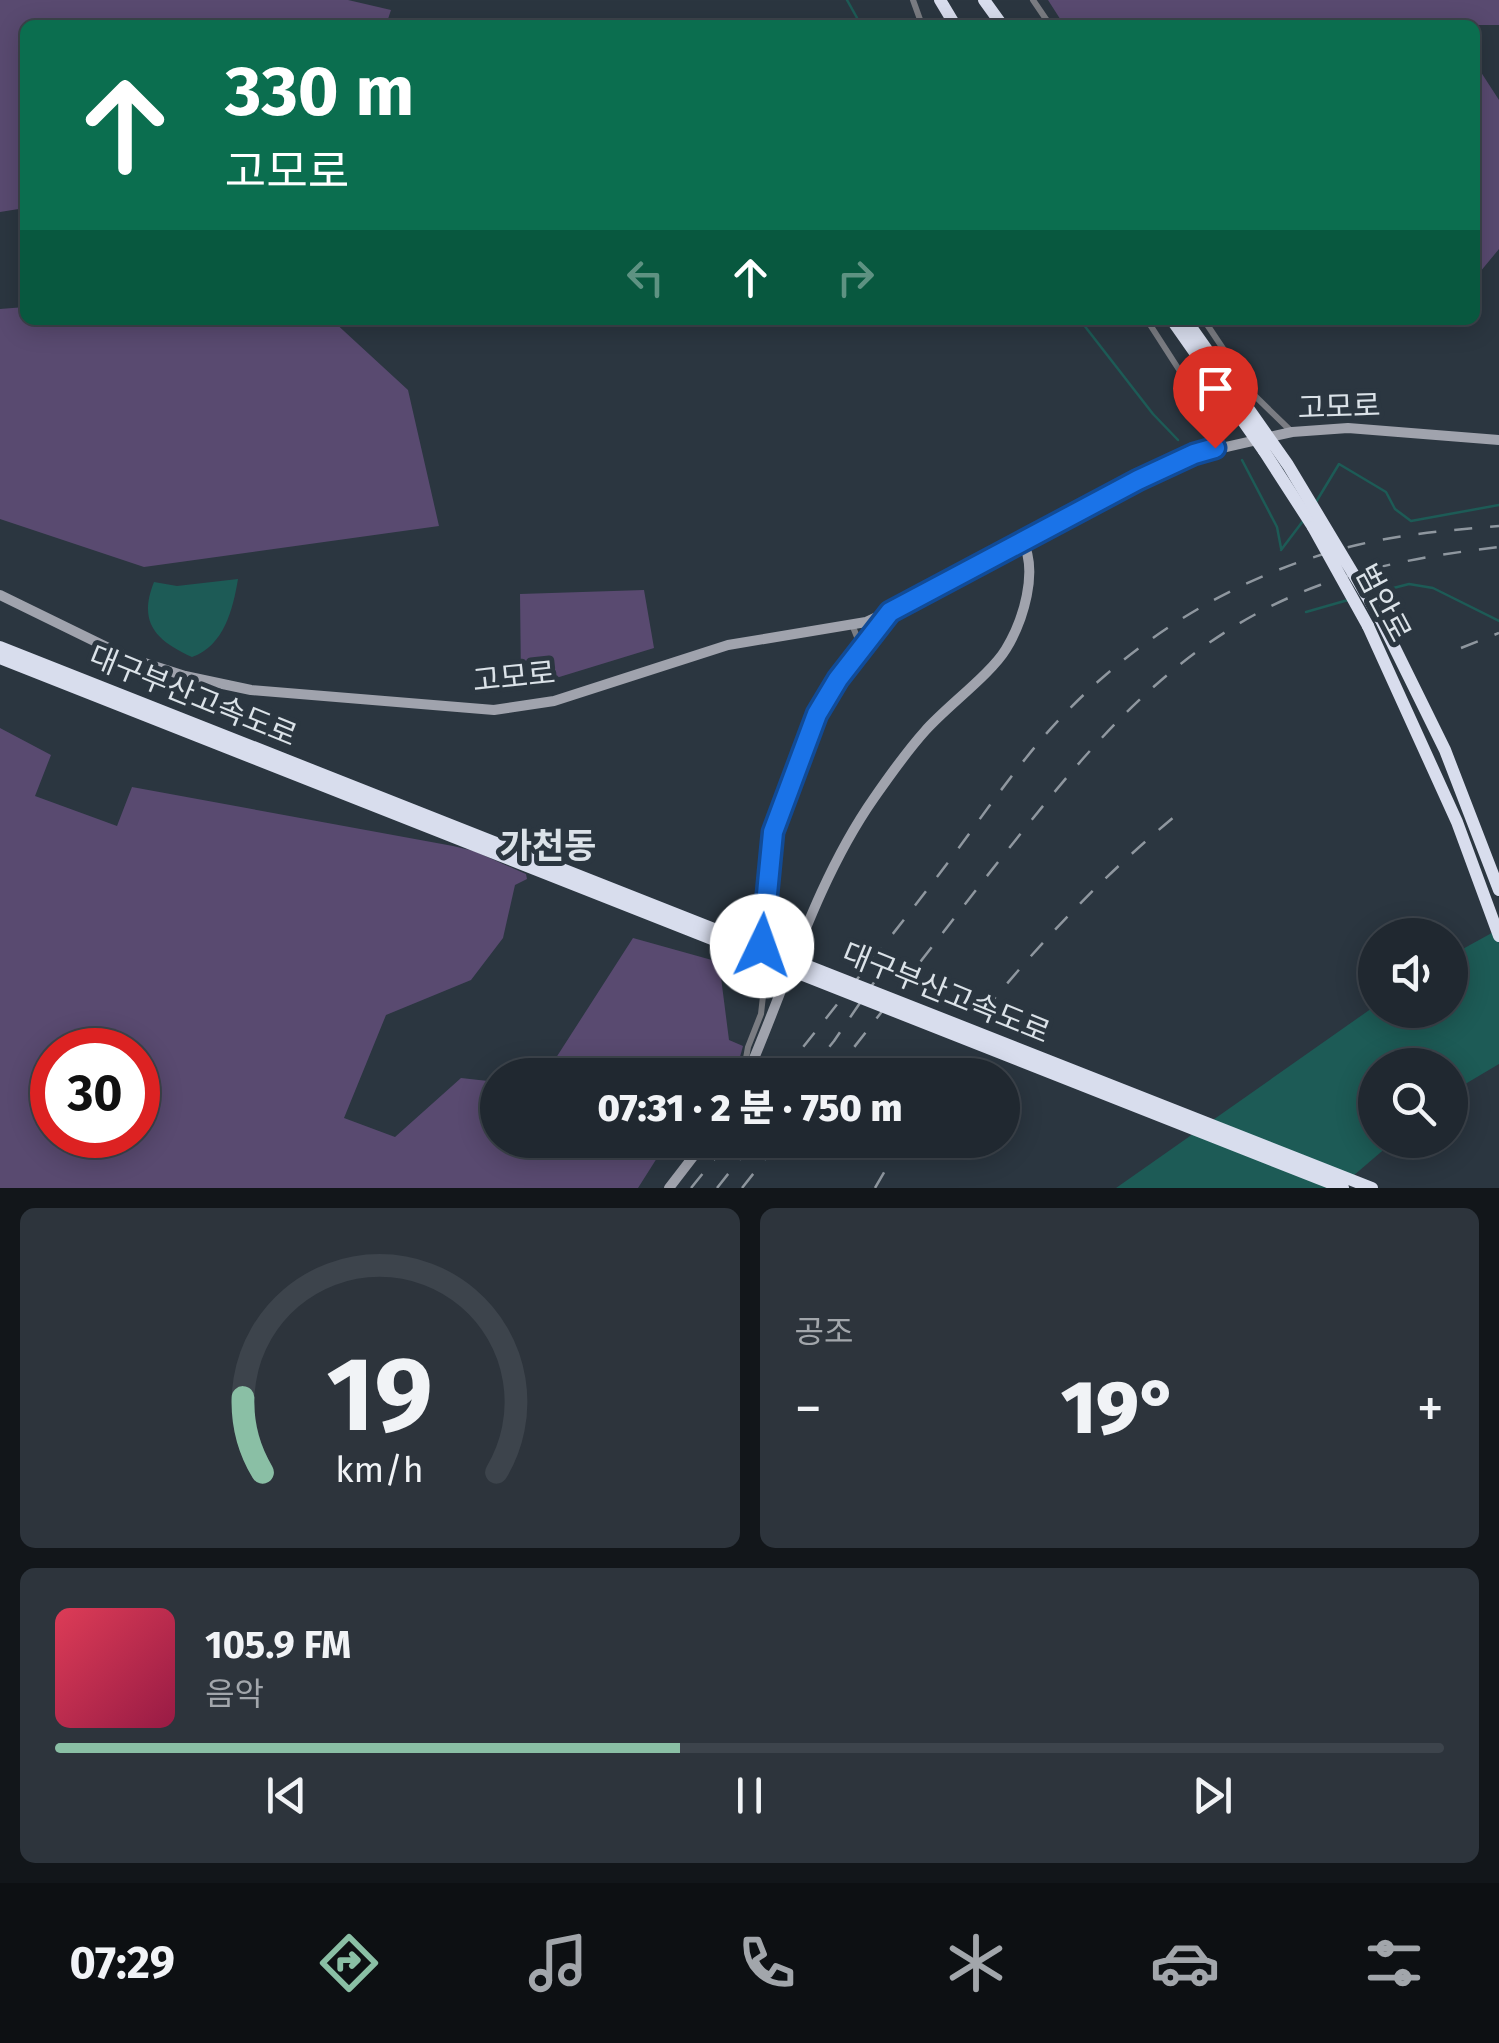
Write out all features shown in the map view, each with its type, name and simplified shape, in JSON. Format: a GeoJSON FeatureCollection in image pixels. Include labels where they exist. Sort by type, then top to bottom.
{"type":"FeatureCollection","features":[{"type":"Feature","properties":{"kind":"highway","name":"범안로"},"geometry":{"type":"LineString","coordinates":[[1176,325],[1269,458],[1375,623],[1499,936]]}},
{"type":"Feature","properties":{"kind":"highway","name":"범안로"},"geometry":{"type":"LineString","coordinates":[[1190,325],[1288,465],[1422,703],[1445,750],[1499,890]]}},
{"type":"Feature","properties":{"kind":"highway","name":"대구부산고속도로"},"geometry":{"type":"LineString","coordinates":[[0,647],[599,889],[1372,1188]]}},
{"type":"Feature","properties":{"kind":"highway","name":"대구부산고속도로"},"geometry":{"type":"LineString","coordinates":[[0,658],[518,857]]}},
{"type":"Feature","properties":{"kind":"highway","name":"대구부산고속도로"},"geometry":{"type":"LineString","coordinates":[[739,944],[1343,1188]]}},
{"type":"Feature","properties":{"kind":"main road","name":"고모로"},"geometry":{"type":"LineString","coordinates":[[0,595],[129,658],[185,676],[251,690],[494,710],[554,702],[728,646],[853,627],[890,612],[1138,480],[1215,448],[1292,432],[1388,429],[1499,440]]}},
{"type":"Feature","properties":{"kind":"main road"},"geometry":{"type":"LineString","coordinates":[[753,1058],[818,901],[848,840],[924,732],[1006,650],[1025,602],[1028,550],[1022,540]]}},
{"type":"Feature","properties":{"kind":"main road"},"geometry":{"type":"LineString","coordinates":[[668,1188],[692,1158]]}},
{"type":"Feature","properties":{"kind":"street"},"geometry":{"type":"LineString","coordinates":[[1150,325],[1198,398],[1213,432],[1215,448]]}},
{"type":"Feature","properties":{"kind":"street"},"geometry":{"type":"LineString","coordinates":[[1207,325],[1262,403],[1292,432]]}},
{"type":"Feature","properties":{"kind":"street"},"geometry":{"type":"LineString","coordinates":[[1213,432],[1236,366]]}},
{"type":"Feature","properties":{"kind":"street"},"geometry":{"type":"LineString","coordinates":[[1198,398],[1213,404],[1224,401]]}},
{"type":"Feature","properties":{"kind":"street"},"geometry":{"type":"LineString","coordinates":[[747,1058],[761,1014],[766,974],[768,956],[762,948],[773,832],[817,714],[838,679],[890,612]]}},
{"type":"Feature","properties":{"kind":"street"},"geometry":{"type":"LineString","coordinates":[[853,627],[862,650]]}},
{"type":"Feature","properties":{"kind":"shaded area"},"geometry":{"type":"Polygon","coordinates":[[[0,0],[348,0],[391,10],[388,20],[20,20],[20,209],[0,212],[0,0]]]}},
{"type":"Feature","properties":{"kind":"shaded area"},"geometry":{"type":"Polygon","coordinates":[[[1048,0],[1499,0],[1499,25],[1480,25],[1480,20],[1061,20],[1048,0]]]}},
{"type":"Feature","properties":{"kind":"shaded area"},"geometry":{"type":"Polygon","coordinates":[[[1480,71],[1499,100],[1499,249],[1480,272],[1480,71]]]}},
{"type":"Feature","properties":{"kind":"shaded area"},"geometry":{"type":"Polygon","coordinates":[[[20,307],[20,325],[337,325],[408,390],[439,526],[144,567],[0,519],[0,309],[20,307]]]}},
{"type":"Feature","properties":{"kind":"shaded area"},"geometry":{"type":"Polygon","coordinates":[[[238,579],[225,625],[203,652],[192,657],[168,644],[153,628],[148,608],[154,582],[177,586],[238,579]]]}},
{"type":"Feature","properties":{"kind":"shaded area"},"geometry":{"type":"Polygon","coordinates":[[[644,590],[654,648],[556,678],[521,680],[520,594],[644,590]]]}},
{"type":"Feature","properties":{"kind":"shaded area"},"geometry":{"type":"Polygon","coordinates":[[[0,728],[51,755],[35,796],[117,826],[132,787],[453,846],[526,874],[527,879],[515,885],[503,938],[471,980],[386,1015],[344,1118],[395,1137],[461,1078],[480,1080],[480,1158],[657,1158],[638,1188],[0,1188],[0,728]]]}},
{"type":"Feature","properties":{"kind":"shaded area"},"geometry":{"type":"Polygon","coordinates":[[[1499,929],[1499,1064],[1468,1082],[1468,1048],[1358,1048],[1358,1158],[1374,1158],[1339,1188],[1116,1188],[1358,1018],[1358,1028],[1468,1028],[1468,946],[1499,929]]]}},
{"type":"Feature","properties":{"kind":"shaded area"},"geometry":{"type":"Polygon","coordinates":[[[633,938],[719,962],[729,1040],[743,1046],[740,1058],[556,1058],[633,938]]]}},
{"type":"Feature","properties":{"kind":"waterway"},"geometry":{"type":"LineString","coordinates":[[847,0],[858,20]]}},
{"type":"Feature","properties":{"kind":"waterway"},"geometry":{"type":"LineString","coordinates":[[1084,325],[1178,440]]}},
{"type":"Feature","properties":{"kind":"waterway"},"geometry":{"type":"LineString","coordinates":[[1242,460],[1277,527],[1281,548]]}},
{"type":"Feature","properties":{"kind":"waterway"},"geometry":{"type":"LineString","coordinates":[[1316,502],[1339,464],[1386,492],[1395,509],[1411,521],[1499,505]]}},
{"type":"Feature","properties":{"kind":"waterway"},"geometry":{"type":"LineString","coordinates":[[1281,550],[1303,521]]}},
{"type":"Feature","properties":{"kind":"waterway"},"geometry":{"type":"LineString","coordinates":[[1370,594],[1409,584],[1433,588],[1499,621]]}},
{"type":"Feature","properties":{"kind":"waterway"},"geometry":{"type":"LineString","coordinates":[[1306,612],[1348,600]]}},
{"type":"Feature","properties":{"kind":"railway"},"geometry":{"type":"LineString","coordinates":[[794,1058],[1026,758],[1094,685],[1133,653],[1217,598],[1309,559],[1392,538],[1499,526]]}},
{"type":"Feature","properties":{"kind":"railway"},"geometry":{"type":"LineString","coordinates":[[845,1058],[1077,766],[1111,728],[1185,661],[1271,606],[1320,585],[1408,561],[1499,547]]}},
{"type":"Feature","properties":{"kind":"railway"},"geometry":{"type":"LineString","coordinates":[[1461,648],[1499,633]]}},
{"type":"Feature","properties":{"kind":"railway"},"geometry":{"type":"LineString","coordinates":[[984,1011],[1077,907],[1180,812]]}},
{"type":"Feature","properties":{"kind":"railway"},"geometry":{"type":"LineString","coordinates":[[820,1058],[877,978]]}},
{"type":"Feature","properties":{"kind":"railway"},"geometry":{"type":"LineString","coordinates":[[691,1188],[715,1158]]}},
{"type":"Feature","properties":{"kind":"railway"},"geometry":{"type":"LineString","coordinates":[[717,1188],[741,1158]]}},
{"type":"Feature","properties":{"kind":"railway"},"geometry":{"type":"LineString","coordinates":[[742,1188],[766,1158]]}},
{"type":"Feature","properties":{"kind":"railway"},"geometry":{"type":"LineString","coordinates":[[875,1188],[892,1158]]}},
{"type":"Feature","properties":{"kind":"district","name":"가천동"},"geometry":{"type":"Point","coordinates":[548,846]}},
{"type":"Feature","properties":{"kind":"route"},"geometry":{"type":"LineString","coordinates":[[762,946],[773,832],[817,714],[838,679],[890,612],[1138,480],[1215,448]]}}]}
